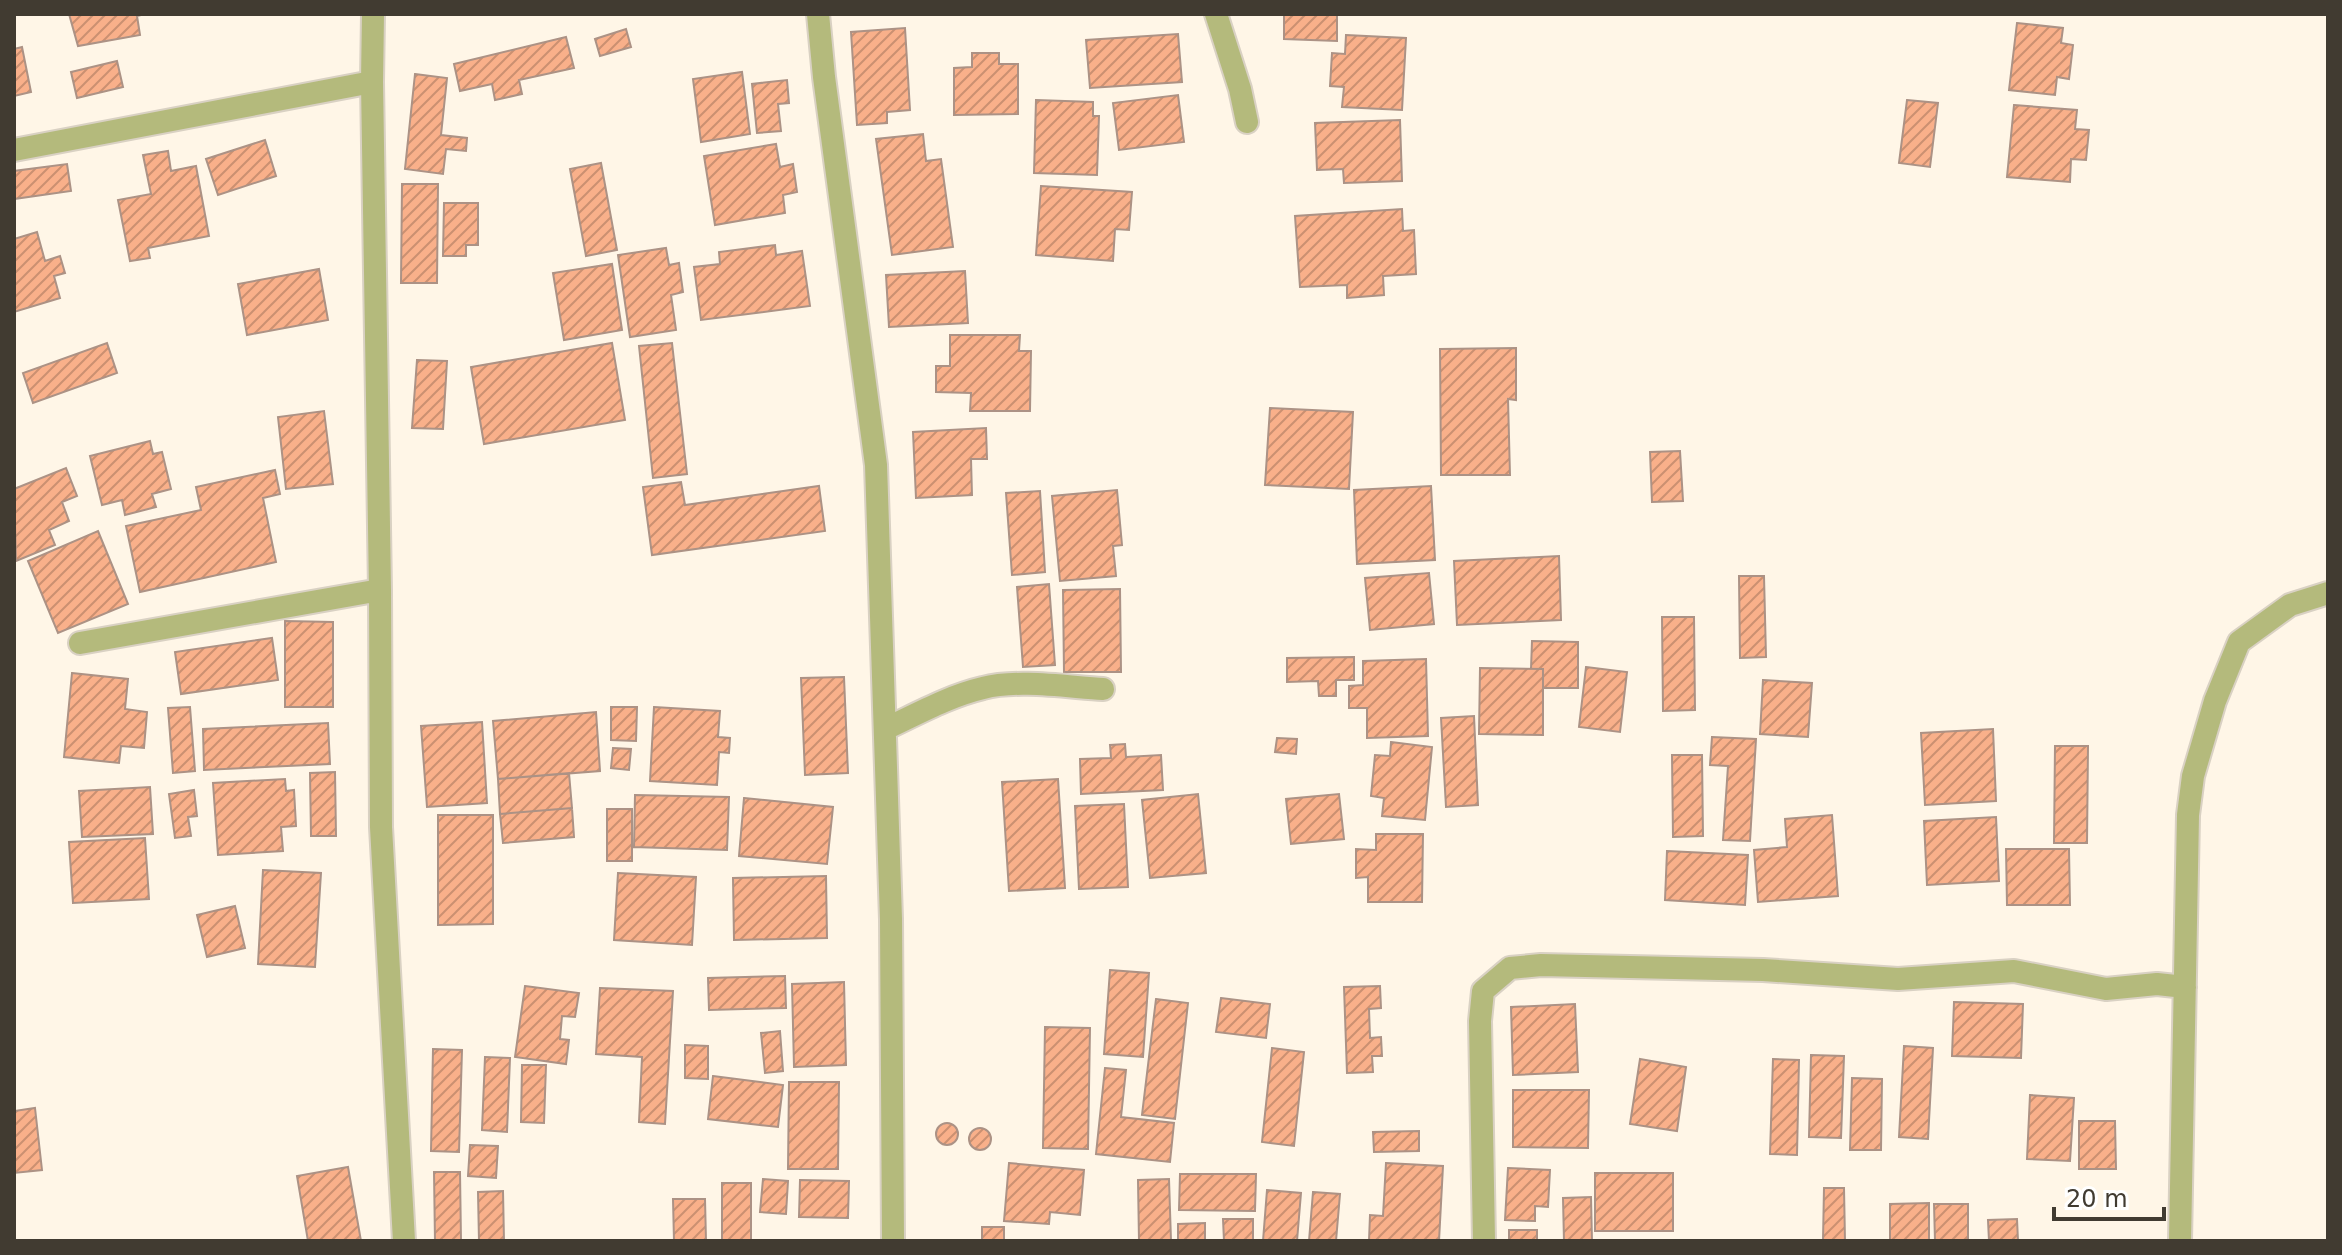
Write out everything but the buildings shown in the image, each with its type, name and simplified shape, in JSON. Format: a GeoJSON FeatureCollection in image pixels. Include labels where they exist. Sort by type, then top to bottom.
{"type":"FeatureCollection","features":[{"type":"Feature","properties":{"kind":"street"},"geometry":{"type":"LineString","coordinates":[[373,14],[381,827],[404,1241]]}},
{"type":"Feature","properties":{"kind":"street"},"geometry":{"type":"LineString","coordinates":[[818,14],[876,465],[891,919],[893,1241]]}},
{"type":"Feature","properties":{"kind":"street"},"geometry":{"type":"LineString","coordinates":[[1216,14],[1247,122]]}},
{"type":"Feature","properties":{"kind":"street"},"geometry":{"type":"LineString","coordinates":[[14,150],[372,82]]}},
{"type":"Feature","properties":{"kind":"street"},"geometry":{"type":"LineString","coordinates":[[80,643],[380,590]]}},
{"type":"Feature","properties":{"kind":"street"},"geometry":{"type":"LineString","coordinates":[[2180,1241],[2188,815],[2193,776],[2215,701],[2239,642],[2290,605],[2328,593]]}},
{"type":"Feature","properties":{"kind":"street"},"geometry":{"type":"LineString","coordinates":[[885,729],[986,687],[1052,685],[1103,689]]}},
{"type":"Feature","properties":{"kind":"street"},"geometry":{"type":"LineString","coordinates":[[1484,1241],[1480,1021],[1483,991],[1510,968],[1541,965],[1749,969],[1898,979],[2014,971],[2106,989],[2157,984],[2185,987]]}}]}
